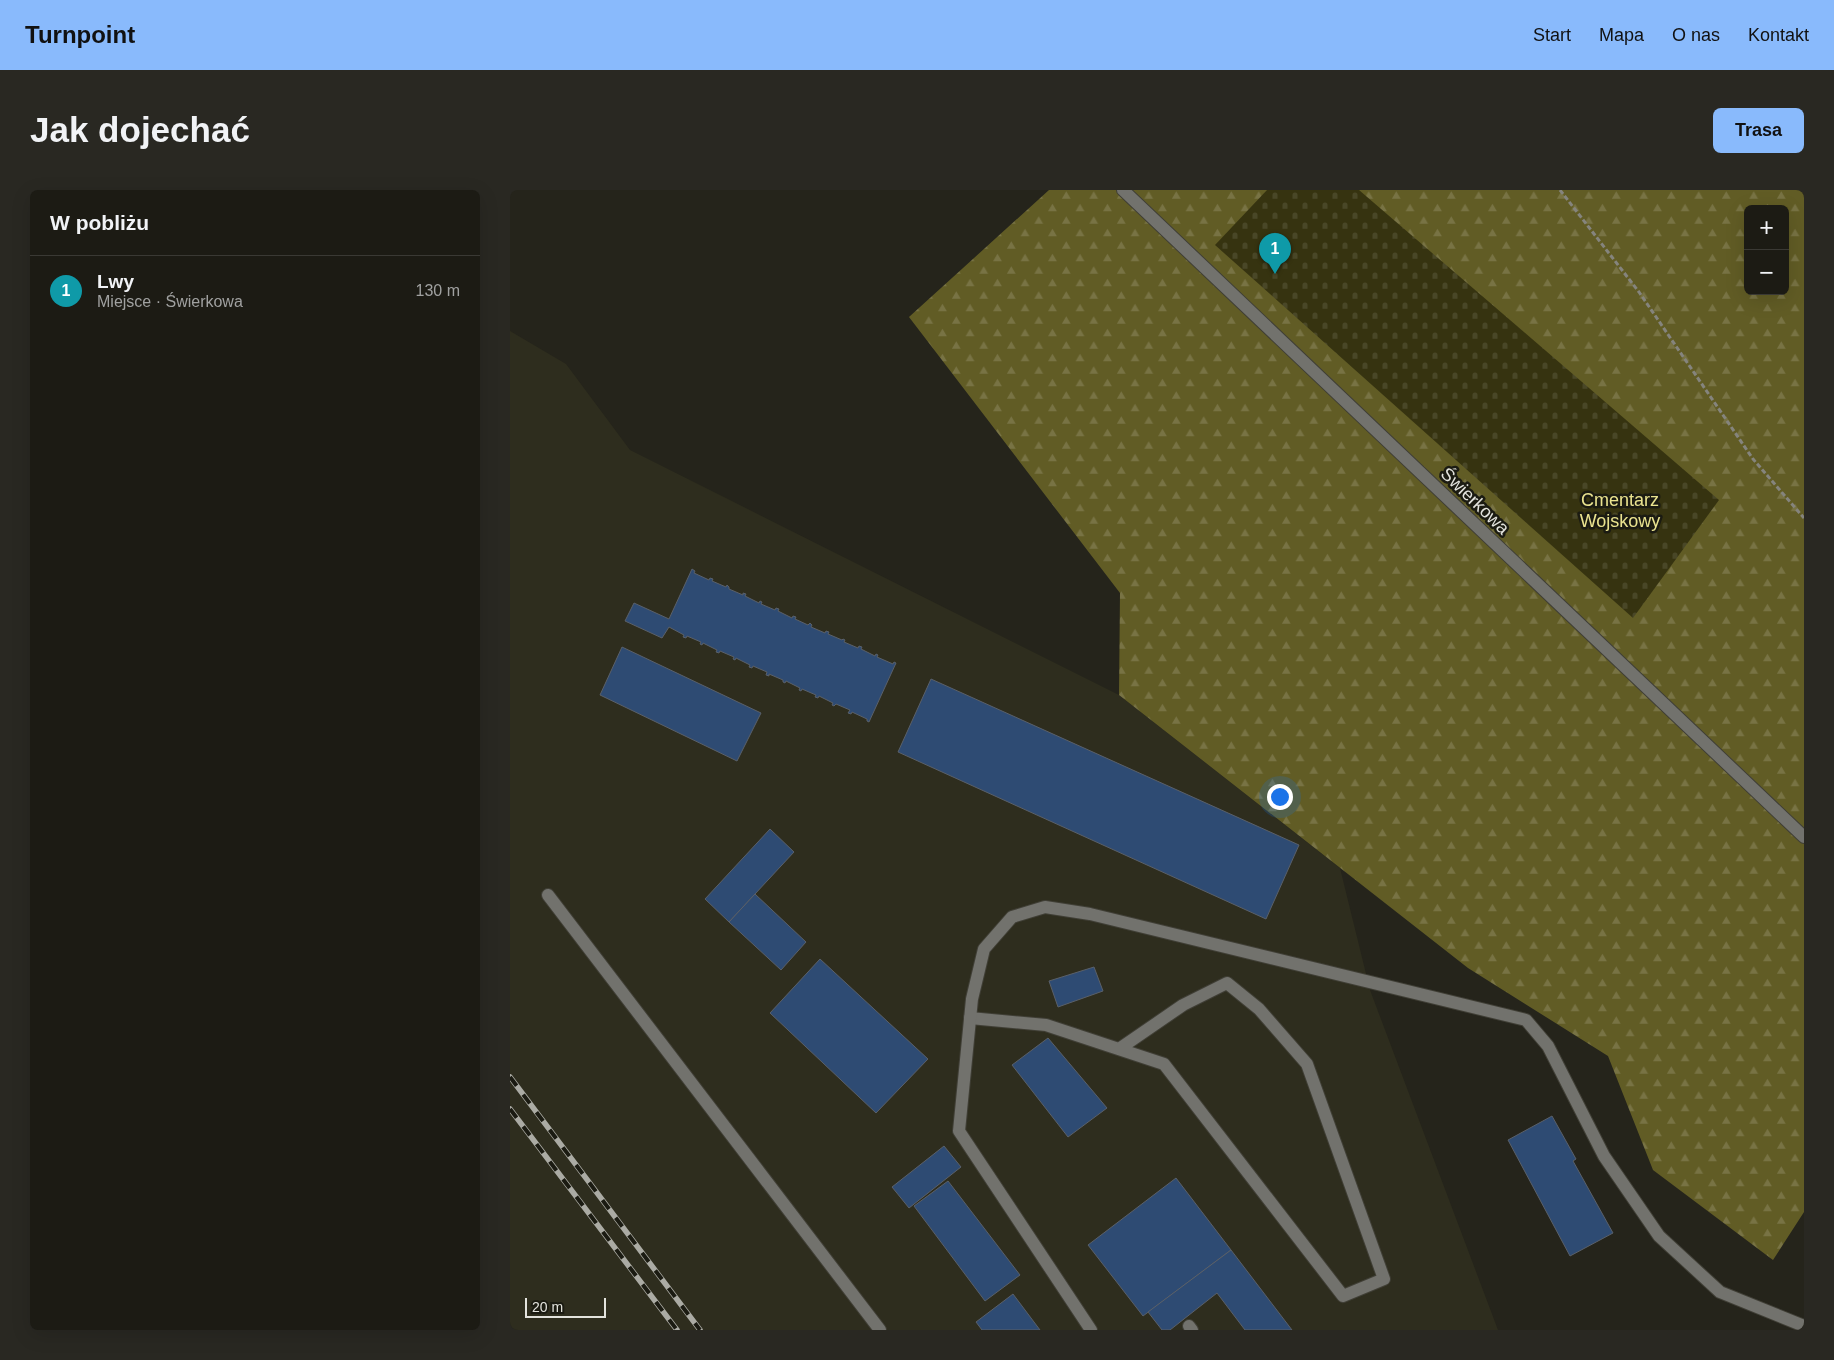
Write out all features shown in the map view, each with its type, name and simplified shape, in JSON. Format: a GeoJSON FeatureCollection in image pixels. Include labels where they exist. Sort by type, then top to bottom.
{"type":"FeatureCollection","features":[{"type":"Feature","properties":{"kind":"street","name":"Świerkowa"},"geometry":{"type":"LineString","coordinates":[[1123,190],[1804,837]]}},
{"type":"Feature","properties":{"kind":"street"},"geometry":{"type":"LineString","coordinates":[[548,896],[880,1330]]}},
{"type":"Feature","properties":{"kind":"street"},"geometry":{"type":"LineString","coordinates":[[1091,1330],[959,1131],[972,999],[984,949],[1012,917],[1045,907],[1090,914],[1526,1020],[1548,1046],[1604,1156],[1659,1236],[1720,1292],[1804,1326]]}},
{"type":"Feature","properties":{"kind":"street"},"geometry":{"type":"LineString","coordinates":[[970,1018],[1046,1025],[1164,1064],[1343,1296],[1384,1279],[1307,1064],[1259,1009],[1227,983],[1183,1005],[1119,1049]]}},
{"type":"Feature","properties":{"kind":"path"},"geometry":{"type":"LineString","coordinates":[[1560,190],[1638,292],[1753,459],[1804,518]]}},
{"type":"Feature","properties":{"kind":"shaded area"},"geometry":{"type":"Polygon","coordinates":[[[510,331],[566,364],[630,450],[1119,695],[1340,868],[1370,990],[1498,1330],[510,1330],[510,331]]]}},
{"type":"Feature","properties":{"kind":"green space"},"geometry":{"type":"Polygon","coordinates":[[[1049,190],[1804,190],[1804,1212],[1773,1260],[1653,1170],[1608,1056],[1468,968],[1119,695],[1120,593],[909,317],[1049,190]]]}},
{"type":"Feature","properties":{"kind":"green space","name":"Cmentarz Wojskowy"},"geometry":{"type":"Polygon","coordinates":[[[1267,190],[1359,190],[1719,500],[1633,618],[1215,245],[1267,190]]]}},
{"type":"Feature","properties":{"kind":"building"},"geometry":{"type":"Polygon","coordinates":[[[692,569],[695,571],[694,573],[709,580],[710,578],[713,579],[712,581],[726,587],[727,585],[729,589],[743,595],[743,593],[746,594],[745,596],[759,603],[760,601],[762,602],[761,604],[775,610],[776,608],[779,609],[778,611],[792,618],[793,616],[796,617],[795,619],[808,625],[810,623],[811,627],[825,633],[826,631],[829,632],[828,634],[845,640],[844,642],[858,648],[859,646],[862,647],[861,649],[875,656],[876,654],[878,655],[877,657],[893,664],[894,662],[896,663],[869,722],[867,719],[852,712],[851,714],[848,713],[850,710],[836,704],[834,706],[832,705],[833,703],[819,696],[818,698],[815,697],[816,695],[802,689],[801,691],[799,690],[800,688],[786,681],[785,683],[783,680],[769,674],[769,676],[766,675],[767,672],[753,666],[752,668],[749,667],[750,665],[736,658],[735,660],[733,659],[734,657],[720,651],[719,653],[716,652],[717,650],[703,643],[702,645],[700,644],[701,642],[687,636],[686,638],[683,637],[684,635],[669,627],[662,638],[625,621],[634,603],[669,619],[692,569]]]}},
{"type":"Feature","properties":{"kind":"building"},"geometry":{"type":"Polygon","coordinates":[[[622,647],[761,713],[737,761],[600,695],[622,647]]]}},
{"type":"Feature","properties":{"kind":"building"},"geometry":{"type":"Polygon","coordinates":[[[931,679],[1299,845],[1266,919],[898,752],[931,679]]]}},
{"type":"Feature","properties":{"kind":"building"},"geometry":{"type":"Polygon","coordinates":[[[770,829],[794,852],[729,922],[705,899],[770,829]]]}},
{"type":"Feature","properties":{"kind":"building"},"geometry":{"type":"Polygon","coordinates":[[[755,894],[806,942],[781,970],[729,922],[755,894]]]}},
{"type":"Feature","properties":{"kind":"building"},"geometry":{"type":"Polygon","coordinates":[[[820,959],[928,1059],[876,1113],[770,1013],[820,959]]]}},
{"type":"Feature","properties":{"kind":"building"},"geometry":{"type":"Polygon","coordinates":[[[1094,967],[1103,991],[1058,1007],[1049,981],[1094,967]]]}},
{"type":"Feature","properties":{"kind":"building"},"geometry":{"type":"Polygon","coordinates":[[[1048,1038],[1107,1108],[1068,1137],[1012,1065],[1048,1038]]]}},
{"type":"Feature","properties":{"kind":"building"},"geometry":{"type":"Polygon","coordinates":[[[1552,1116],[1576,1159],[1573,1161],[1613,1233],[1570,1256],[1508,1140],[1552,1116]]]}},
{"type":"Feature","properties":{"kind":"building"},"geometry":{"type":"Polygon","coordinates":[[[944,1146],[961,1167],[909,1208],[892,1187],[944,1146]]]}},
{"type":"Feature","properties":{"kind":"building"},"geometry":{"type":"Polygon","coordinates":[[[1176,1178],[1231,1250],[1143,1316],[1088,1245],[1176,1178]]]}},
{"type":"Feature","properties":{"kind":"building"},"geometry":{"type":"Polygon","coordinates":[[[948,1181],[1020,1275],[985,1301],[914,1206],[948,1181]]]}},
{"type":"Feature","properties":{"kind":"building"},"geometry":{"type":"Polygon","coordinates":[[[1231,1250],[1292,1330],[1245,1330],[1217,1293],[1170,1330],[1162,1330],[1148,1312],[1231,1250]]]}},
{"type":"Feature","properties":{"kind":"building"},"geometry":{"type":"Polygon","coordinates":[[[1013,1294],[1040,1330],[982,1330],[976,1322],[1013,1294]]]}},
{"type":"Feature","properties":{"kind":"railway"},"geometry":{"type":"LineString","coordinates":[[510,1077],[700,1330]]}},
{"type":"Feature","properties":{"kind":"railway"},"geometry":{"type":"LineString","coordinates":[[510,1109],[677,1330]]}},
{"type":"Feature","properties":{"kind":"place","name":"Lwy"},"geometry":{"type":"Point","coordinates":[1275,274]}}]}
